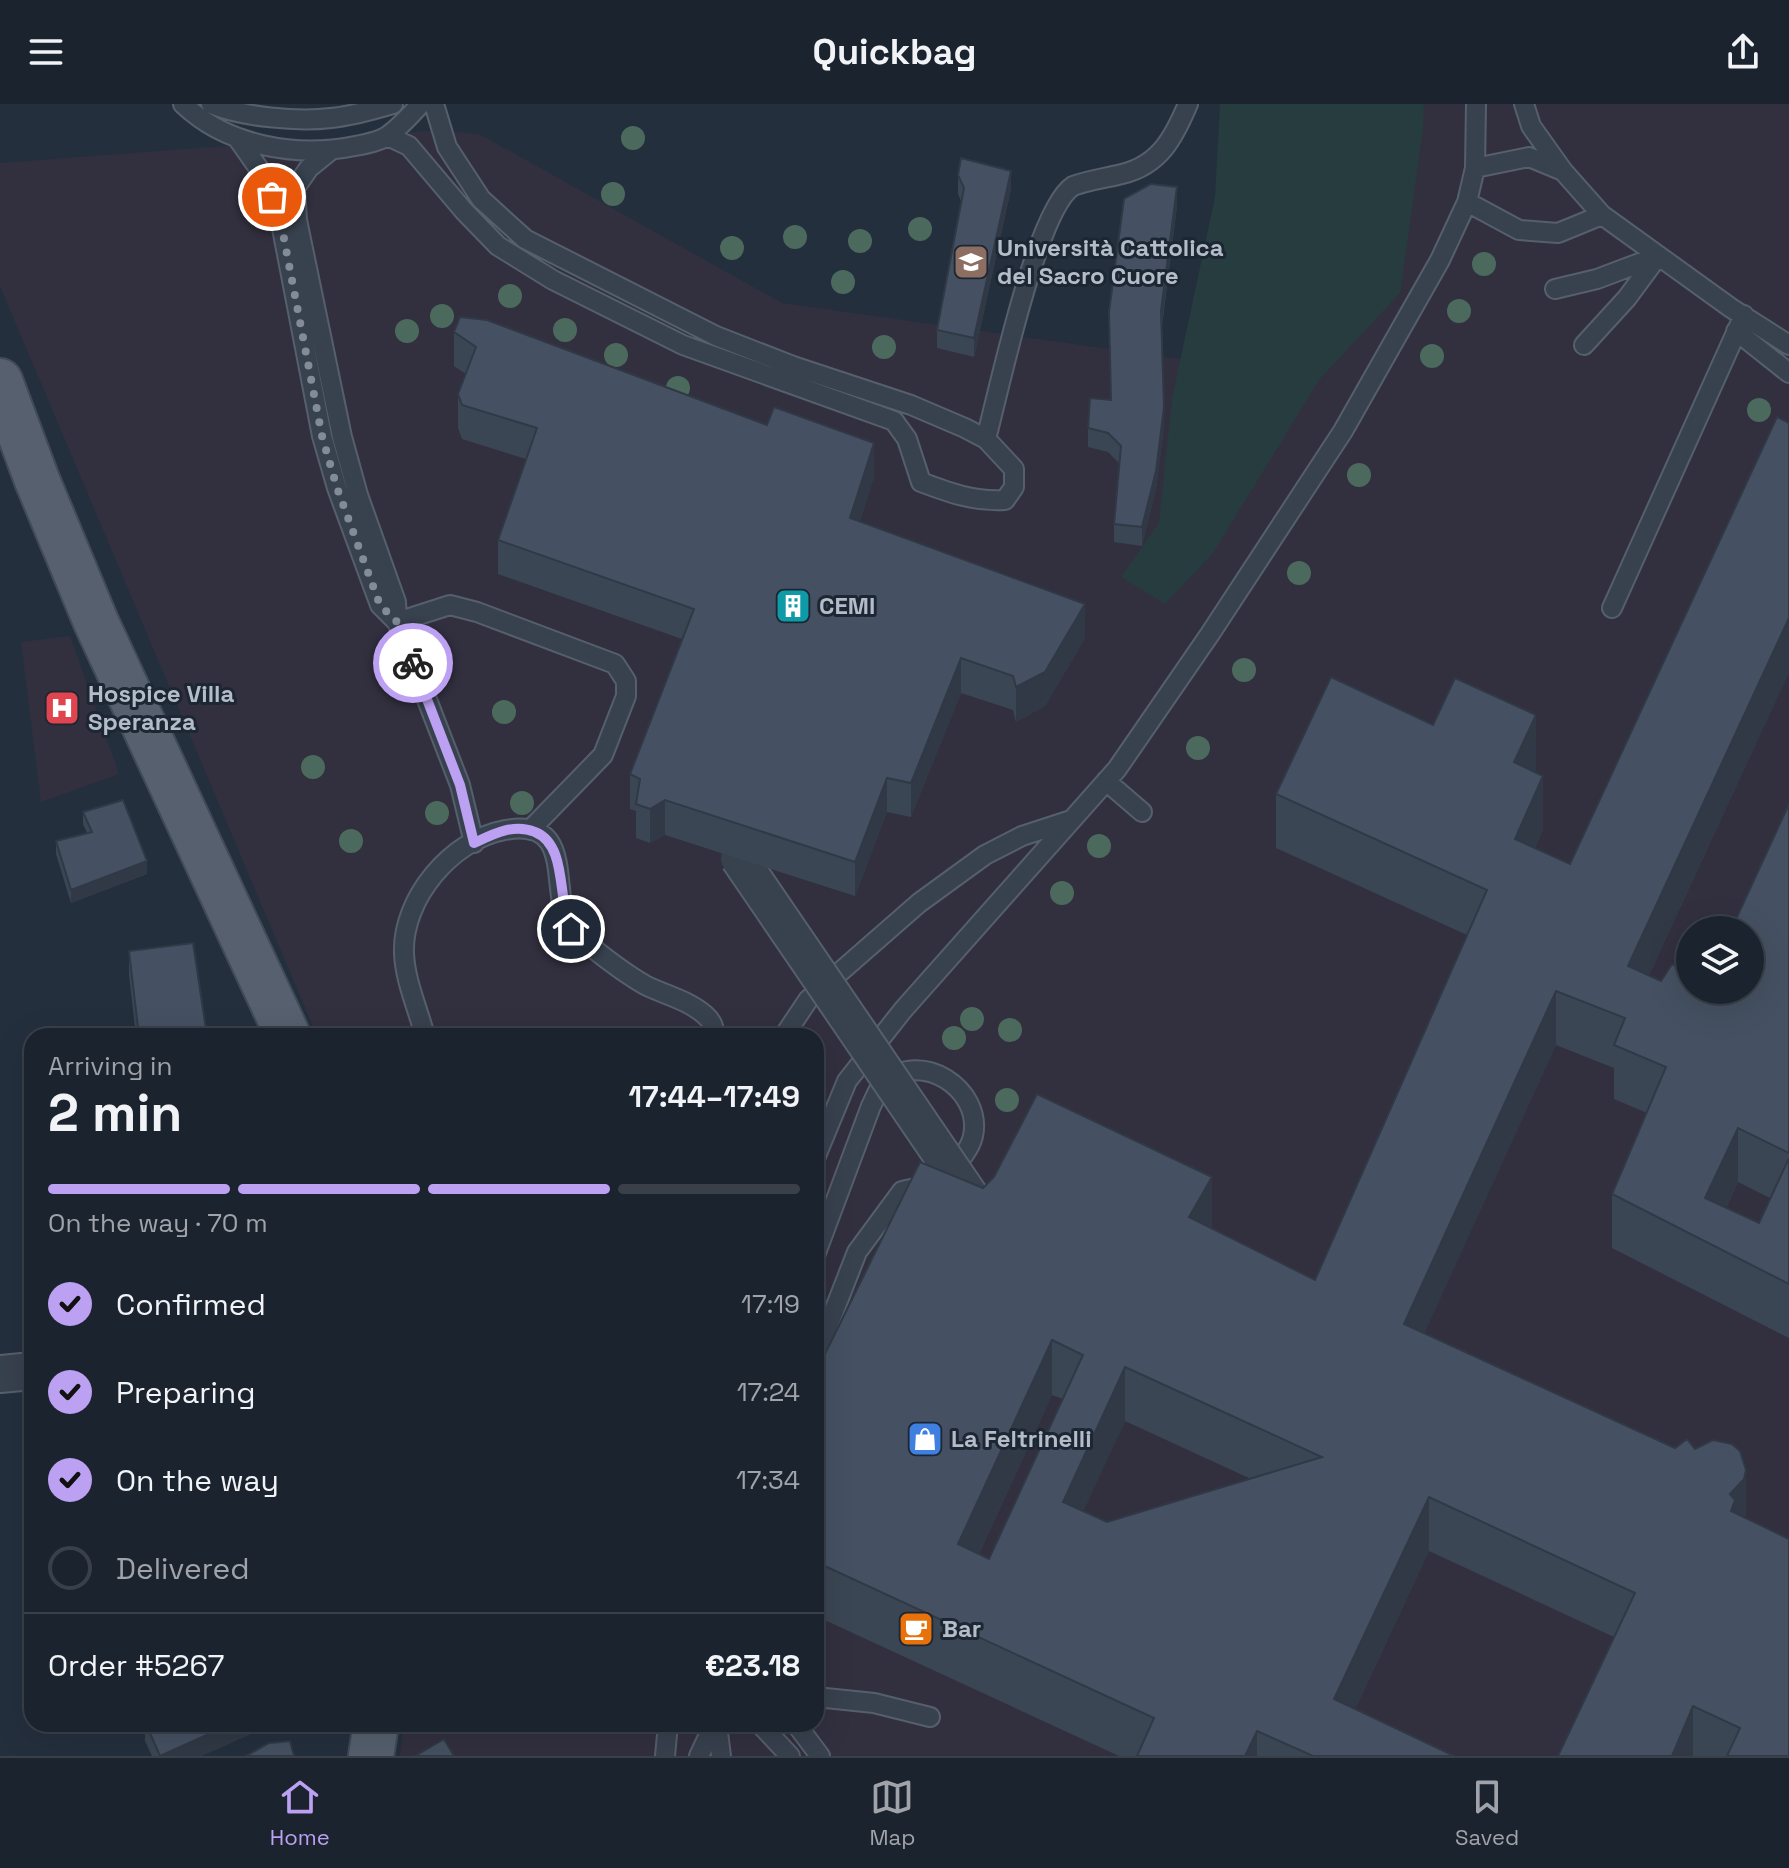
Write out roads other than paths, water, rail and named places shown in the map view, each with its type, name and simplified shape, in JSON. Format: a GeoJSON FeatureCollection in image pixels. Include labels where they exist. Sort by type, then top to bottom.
{"type":"FeatureCollection","features":[{"type":"Feature","properties":{"kind":"main road"},"geometry":{"type":"LineString","coordinates":[[0,381],[10,439],[284,1028]]}},
{"type":"Feature","properties":{"kind":"main road"},"geometry":{"type":"LineString","coordinates":[[371,1756],[375,1732]]}},
{"type":"Feature","properties":{"kind":"street"},"geometry":{"type":"LineString","coordinates":[[739,858],[994,1231]]}},
{"type":"Feature","properties":{"kind":"street"},"geometry":{"type":"LineString","coordinates":[[0,1374],[24,1372]]}},
{"type":"Feature","properties":{"kind":"lane"},"geometry":{"type":"LineString","coordinates":[[183,104],[203,123],[238,139],[281,149],[330,151],[388,136],[421,104]]}},
{"type":"Feature","properties":{"kind":"lane"},"geometry":{"type":"LineString","coordinates":[[211,104],[240,112],[319,119],[350,110],[393,104]]}},
{"type":"Feature","properties":{"kind":"lane"},"geometry":{"type":"LineString","coordinates":[[388,136],[409,146],[498,246],[553,280],[683,345],[894,421],[907,439],[921,482],[956,495],[986,501],[1005,500],[1014,487],[1014,469],[986,439],[911,405],[793,366],[716,336],[525,239],[481,199],[447,147],[434,104]]}},
{"type":"Feature","properties":{"kind":"lane"},"geometry":{"type":"LineString","coordinates":[[986,439],[1037,248],[1054,207],[1066,190],[1073,186],[1135,171],[1156,159],[1169,143],[1188,104]]}},
{"type":"Feature","properties":{"kind":"lane"},"geometry":{"type":"LineString","coordinates":[[824,1137],[847,1081],[903,1010],[1106,781],[1210,634],[1343,431],[1440,260],[1467,202],[1475,168],[1476,104]]}},
{"type":"Feature","properties":{"kind":"lane"},"geometry":{"type":"LineString","coordinates":[[1524,104],[1531,126],[1563,171],[1602,215],[1740,323],[1789,373]]}},
{"type":"Feature","properties":{"kind":"lane"},"geometry":{"type":"LineString","coordinates":[[238,139],[264,176],[280,218],[322,436],[337,488],[380,605],[397,622]]}},
{"type":"Feature","properties":{"kind":"lane"},"geometry":{"type":"LineString","coordinates":[[330,151],[309,168],[295,188],[297,220],[342,437],[358,495],[396,602],[397,622],[460,785],[474,843]]}},
{"type":"Feature","properties":{"kind":"lane"},"geometry":{"type":"LineString","coordinates":[[1475,168],[1529,157],[1563,171]]}},
{"type":"Feature","properties":{"kind":"lane"},"geometry":{"type":"LineString","coordinates":[[1467,202],[1519,230],[1558,233],[1602,215]]}},
{"type":"Feature","properties":{"kind":"lane"},"geometry":{"type":"LineString","coordinates":[[1555,289],[1597,279],[1658,256]]}},
{"type":"Feature","properties":{"kind":"lane"},"geometry":{"type":"LineString","coordinates":[[1584,345],[1627,298],[1658,256]]}},
{"type":"Feature","properties":{"kind":"lane"},"geometry":{"type":"LineString","coordinates":[[1740,323],[1789,345]]}},
{"type":"Feature","properties":{"kind":"lane"},"geometry":{"type":"LineString","coordinates":[[1612,608],[1740,323]]}},
{"type":"Feature","properties":{"kind":"lane"},"geometry":{"type":"LineString","coordinates":[[397,622],[450,605],[477,612],[615,664],[623,673],[627,686],[625,705],[603,755],[530,830]]}},
{"type":"Feature","properties":{"kind":"lane"},"geometry":{"type":"LineString","coordinates":[[1106,781],[1142,812]]}},
{"type":"Feature","properties":{"kind":"lane"},"geometry":{"type":"LineString","coordinates":[[789,1028],[808,1000],[919,903],[985,855],[1022,836],[1073,819]]}},
{"type":"Feature","properties":{"kind":"lane"},"geometry":{"type":"LineString","coordinates":[[423,1028],[406,968],[406,936],[414,908],[425,887],[448,861],[474,843],[500,831],[530,830],[546,838],[554,850],[565,914],[571,929],[622,970],[702,1013],[713,1028]]}},
{"type":"Feature","properties":{"kind":"lane"},"geometry":{"type":"LineString","coordinates":[[824,1232],[881,1086],[898,1075],[921,1071],[946,1078],[960,1089],[974,1118],[970,1144],[939,1183],[902,1191],[857,1252],[824,1337]]}},
{"type":"Feature","properties":{"kind":"lane"},"geometry":{"type":"LineString","coordinates":[[824,1698],[874,1703],[930,1717]]}},
{"type":"Feature","properties":{"kind":"lane"},"geometry":{"type":"LineString","coordinates":[[665,1756],[667,1732]]}},
{"type":"Feature","properties":{"kind":"lane"},"geometry":{"type":"LineString","coordinates":[[699,1756],[711,1732]]}},
{"type":"Feature","properties":{"kind":"lane"},"geometry":{"type":"LineString","coordinates":[[716,1732],[721,1756]]}},
{"type":"Feature","properties":{"kind":"lane"},"geometry":{"type":"LineString","coordinates":[[768,1732],[790,1756]]}},
{"type":"Feature","properties":{"kind":"lane"},"geometry":{"type":"LineString","coordinates":[[802,1732],[820,1756]]}},
{"type":"Feature","properties":{"kind":"place","name":"Università Cattolica del Sacro Cuore"},"geometry":{"type":"Point","coordinates":[971,262]}},
{"type":"Feature","properties":{"kind":"place","name":"CEMI"},"geometry":{"type":"Point","coordinates":[793,606]}},
{"type":"Feature","properties":{"kind":"place","name":"Hospice Villa Speranza"},"geometry":{"type":"Point","coordinates":[62,708]}},
{"type":"Feature","properties":{"kind":"place","name":"La Feltrinelli"},"geometry":{"type":"Point","coordinates":[925,1439]}},
{"type":"Feature","properties":{"kind":"place","name":"Bar"},"geometry":{"type":"Point","coordinates":[916,1629]}}]}
